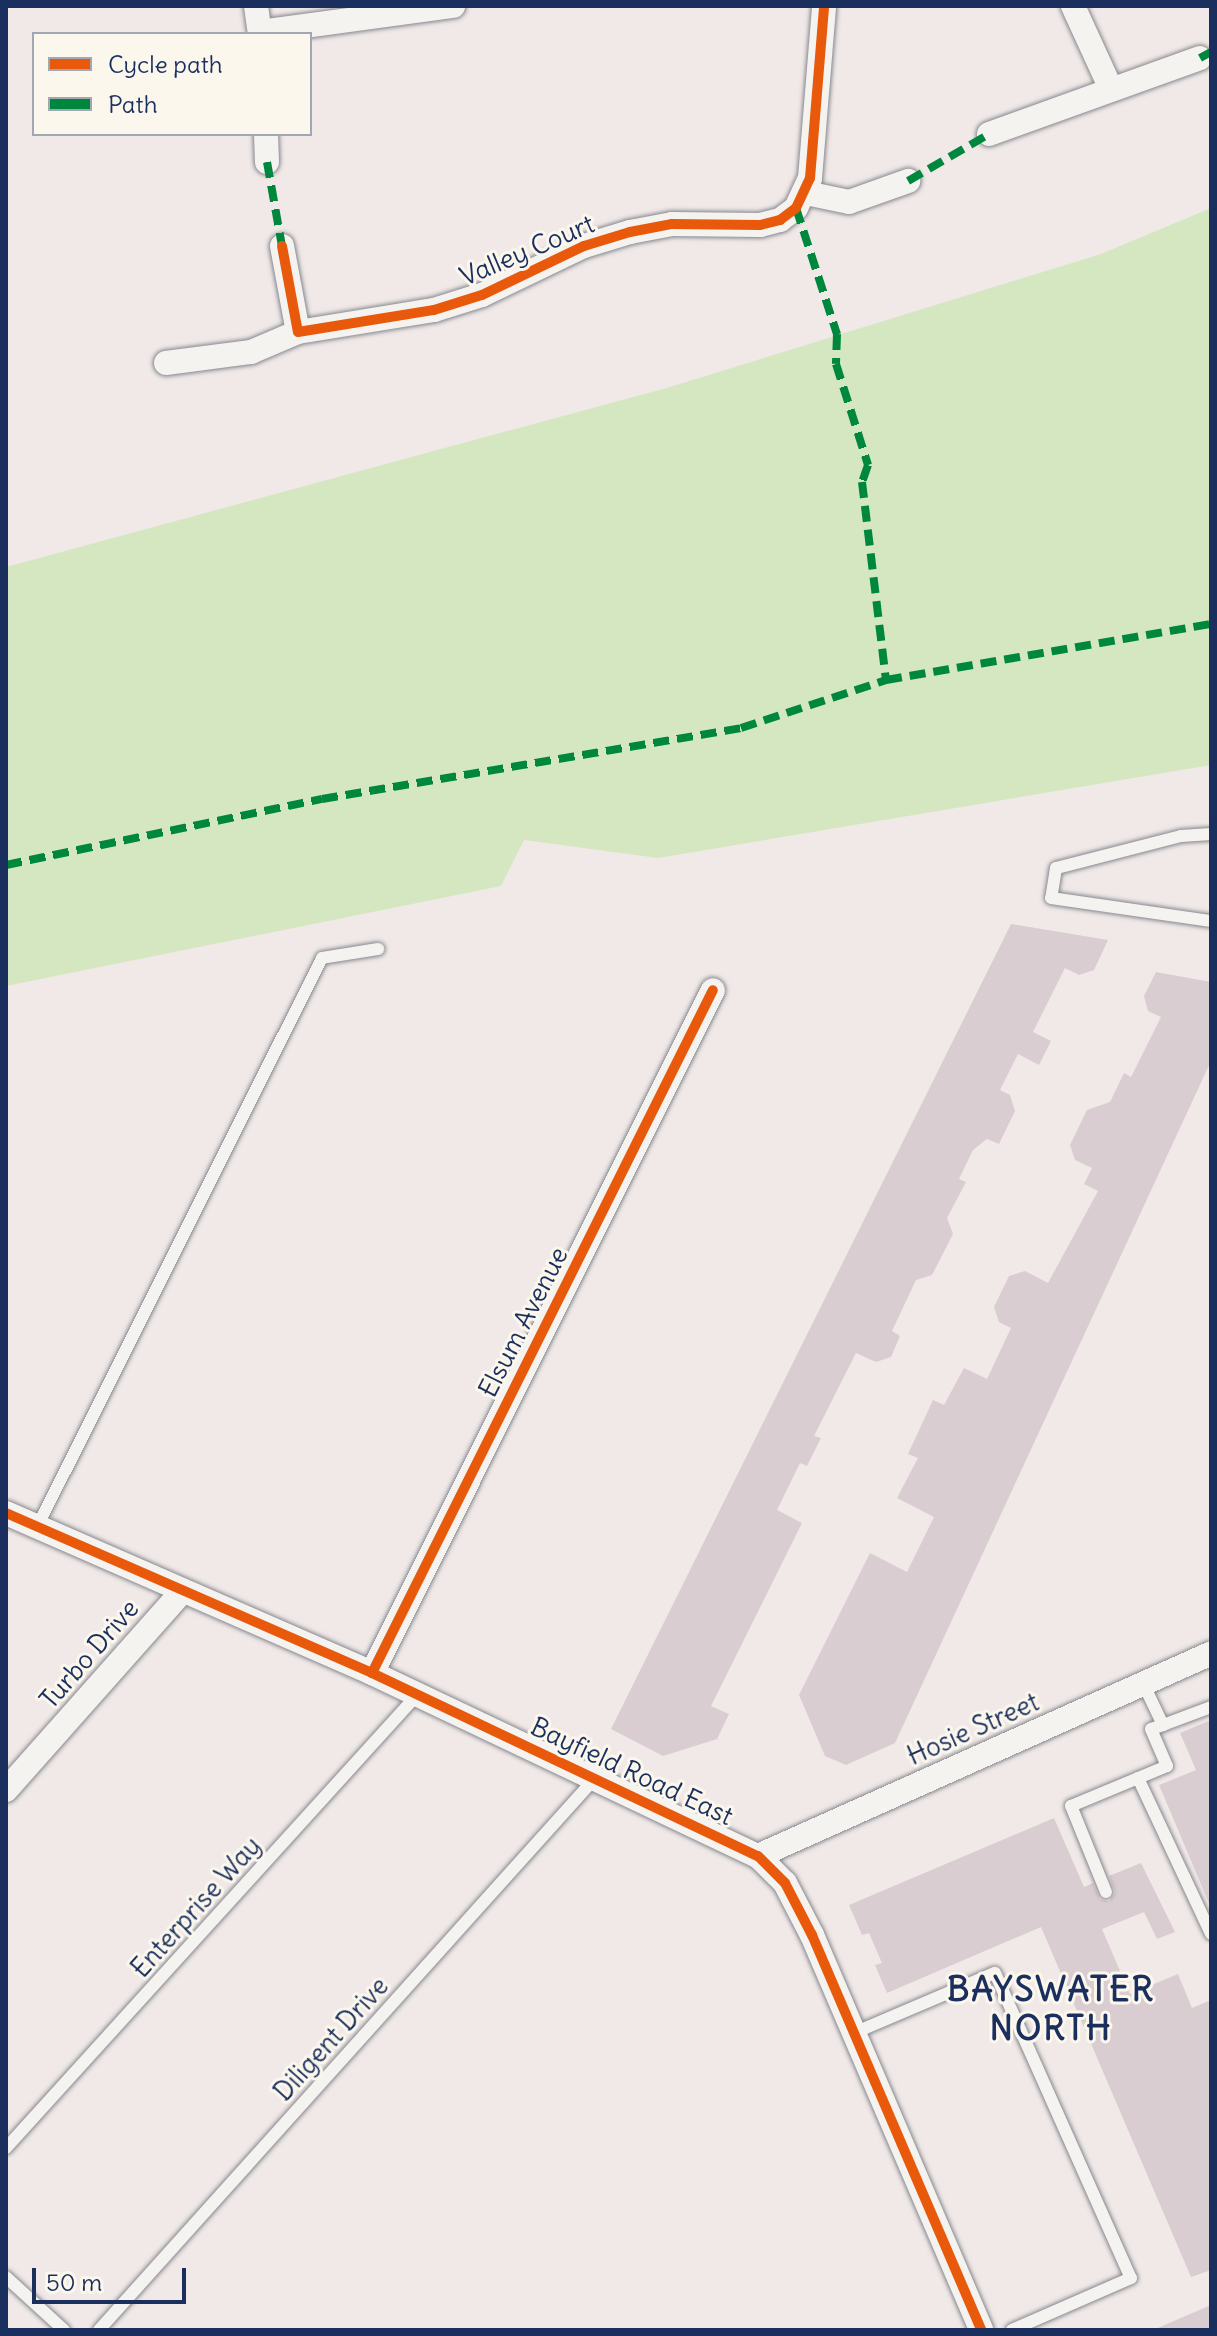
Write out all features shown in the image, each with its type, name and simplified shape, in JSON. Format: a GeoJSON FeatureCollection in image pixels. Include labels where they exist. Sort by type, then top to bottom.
{"type":"FeatureCollection","features":[{"type":"Feature","properties":{"kind":"street"},"geometry":{"type":"LineString","coordinates":[[256,6],[260,32]]}},
{"type":"Feature","properties":{"kind":"street"},"geometry":{"type":"LineString","coordinates":[[267,32],[453,6]]}},
{"type":"Feature","properties":{"kind":"street"},"geometry":{"type":"LineString","coordinates":[[824,6],[806,193],[849,202],[908,181]]}},
{"type":"Feature","properties":{"kind":"street"},"geometry":{"type":"LineString","coordinates":[[1073,6],[1111,89]]}},
{"type":"Feature","properties":{"kind":"street"},"geometry":{"type":"LineString","coordinates":[[989,134],[1200,58]]}},
{"type":"Feature","properties":{"kind":"street"},"geometry":{"type":"LineString","coordinates":[[266,136],[267,162]]}},
{"type":"Feature","properties":{"kind":"street","name":"Valley Court"},"geometry":{"type":"LineString","coordinates":[[166,363],[251,352],[298,332],[434,310],[482,295],[584,246],[630,232],[672,224],[760,225],[780,220],[806,193]]}},
{"type":"Feature","properties":{"kind":"street"},"geometry":{"type":"LineString","coordinates":[[282,246],[298,332]]}},
{"type":"Feature","properties":{"kind":"street","name":"Elsum Avenue"},"geometry":{"type":"LineString","coordinates":[[372,1673],[713,990]]}},
{"type":"Feature","properties":{"kind":"street","name":"Bayfield Road East"},"geometry":{"type":"LineString","coordinates":[[6,1513],[372,1673],[758,1856],[785,1883],[854,2033],[981,2330]]}},
{"type":"Feature","properties":{"kind":"street","name":"Turbo Drive"},"geometry":{"type":"LineString","coordinates":[[6,1790],[182,1592]]}},
{"type":"Feature","properties":{"kind":"street","name":"Hosie Street"},"geometry":{"type":"LineString","coordinates":[[758,1856],[1211,1653]]}},
{"type":"Feature","properties":{"kind":"lane"},"geometry":{"type":"LineString","coordinates":[[1211,834],[1181,836],[1056,868],[1051,898],[1211,921]]}},
{"type":"Feature","properties":{"kind":"lane"},"geometry":{"type":"LineString","coordinates":[[37,1527],[322,958],[378,949]]}},
{"type":"Feature","properties":{"kind":"lane"},"geometry":{"type":"LineString","coordinates":[[1143,1683],[1163,1725]]}},
{"type":"Feature","properties":{"kind":"lane","name":"Enterprise Way"},"geometry":{"type":"LineString","coordinates":[[6,2148],[417,1695]]}},
{"type":"Feature","properties":{"kind":"lane"},"geometry":{"type":"LineString","coordinates":[[1106,1892],[1071,1806],[1167,1766],[1151,1729],[1211,1707]]}},
{"type":"Feature","properties":{"kind":"lane","name":"Diligent Drive"},"geometry":{"type":"LineString","coordinates":[[99,2330],[596,1777]]}},
{"type":"Feature","properties":{"kind":"lane"},"geometry":{"type":"LineString","coordinates":[[1138,1778],[1211,1934]]}},
{"type":"Feature","properties":{"kind":"lane"},"geometry":{"type":"LineString","coordinates":[[854,2033],[995,1973],[1131,2278],[1012,2330]]}},
{"type":"Feature","properties":{"kind":"lane"},"geometry":{"type":"LineString","coordinates":[[6,2277],[64,2330]]}},
{"type":"Feature","properties":{"kind":"green space"},"geometry":{"type":"Polygon","coordinates":[[[1211,208],[1211,765],[658,858],[524,840],[501,886],[6,986],[6,567],[670,387],[1101,254],[1211,208]]]}},
{"type":"Feature","properties":{"kind":"building"},"geometry":{"type":"Polygon","coordinates":[[[1011,924],[1108,940],[1094,970],[1079,975],[1065,968],[1033,1032],[1051,1041],[1039,1065],[1018,1054],[1000,1090],[1010,1095],[1015,1111],[999,1144],[987,1139],[973,1150],[959,1179],[966,1182],[947,1218],[953,1234],[932,1275],[916,1280],[892,1331],[900,1336],[891,1357],[876,1362],[856,1353],[814,1436],[821,1438],[807,1466],[800,1463],[777,1510],[802,1523],[711,1706],[729,1714],[717,1739],[663,1756],[611,1729],[1011,924]]]}},
{"type":"Feature","properties":{"kind":"building"},"geometry":{"type":"Polygon","coordinates":[[[1156,972],[1211,982],[1211,1061],[895,1743],[846,1765],[825,1756],[799,1695],[870,1553],[907,1572],[934,1517],[897,1498],[918,1458],[908,1454],[933,1400],[944,1405],[964,1368],[987,1379],[1011,1328],[999,1322],[994,1307],[1009,1276],[1025,1271],[1048,1283],[1098,1191],[1084,1184],[1092,1168],[1075,1160],[1070,1145],[1087,1110],[1110,1102],[1124,1073],[1131,1077],[1161,1017],[1148,1011],[1144,996],[1156,972]]]}},
{"type":"Feature","properties":{"kind":"building"},"geometry":{"type":"Polygon","coordinates":[[[1211,1720],[1211,1908],[1159,1785],[1196,1770],[1180,1733],[1211,1720]]]}},
{"type":"Feature","properties":{"kind":"building"},"geometry":{"type":"Polygon","coordinates":[[[1054,1818],[1084,1887],[1093,1883],[1100,1899],[1109,1901],[1115,1892],[1109,1876],[1141,1863],[1175,1932],[1157,1939],[1144,1912],[1102,1929],[1130,1994],[1178,1974],[1192,2008],[1211,2000],[1211,2270],[1191,2277],[1041,1927],[887,1993],[875,1965],[882,1963],[869,1933],[862,1935],[849,1905],[1054,1818]]]}},
{"type":"Feature","properties":{"kind":"building"},"geometry":{"type":"Polygon","coordinates":[[[1211,2305],[1211,2330],[1153,2330],[1211,2305]]]}},
{"type":"Feature","properties":{"kind":"marked path"},"geometry":{"type":"LineString","coordinates":[[1200,58],[1211,52]]}},
{"type":"Feature","properties":{"kind":"marked path"},"geometry":{"type":"LineString","coordinates":[[908,181],[989,134]]}},
{"type":"Feature","properties":{"kind":"marked path"},"geometry":{"type":"LineString","coordinates":[[267,162],[282,246]]}},
{"type":"Feature","properties":{"kind":"marked path"},"geometry":{"type":"LineString","coordinates":[[796,208],[837,334],[836,364],[868,465],[862,482],[886,680]]}},
{"type":"Feature","properties":{"kind":"marked path"},"geometry":{"type":"LineString","coordinates":[[6,865],[322,799],[741,728],[886,680],[1211,624]]}},
{"type":"Feature","properties":{"kind":"cycle path"},"geometry":{"type":"LineString","coordinates":[[282,246],[298,332],[434,310],[482,295],[584,246],[630,232],[672,224],[760,225],[780,220],[796,208],[810,178],[824,6]]}},
{"type":"Feature","properties":{"kind":"cycle path"},"geometry":{"type":"LineString","coordinates":[[372,1673],[713,990]]}},
{"type":"Feature","properties":{"kind":"cycle path"},"geometry":{"type":"LineString","coordinates":[[6,1513],[372,1673],[758,1856],[785,1883],[812,1935],[981,2330]]}},
{"type":"Feature","properties":{"kind":"district","name":"BAYSWATER NORTH"},"geometry":{"type":"Point","coordinates":[1051,2008]}}]}
